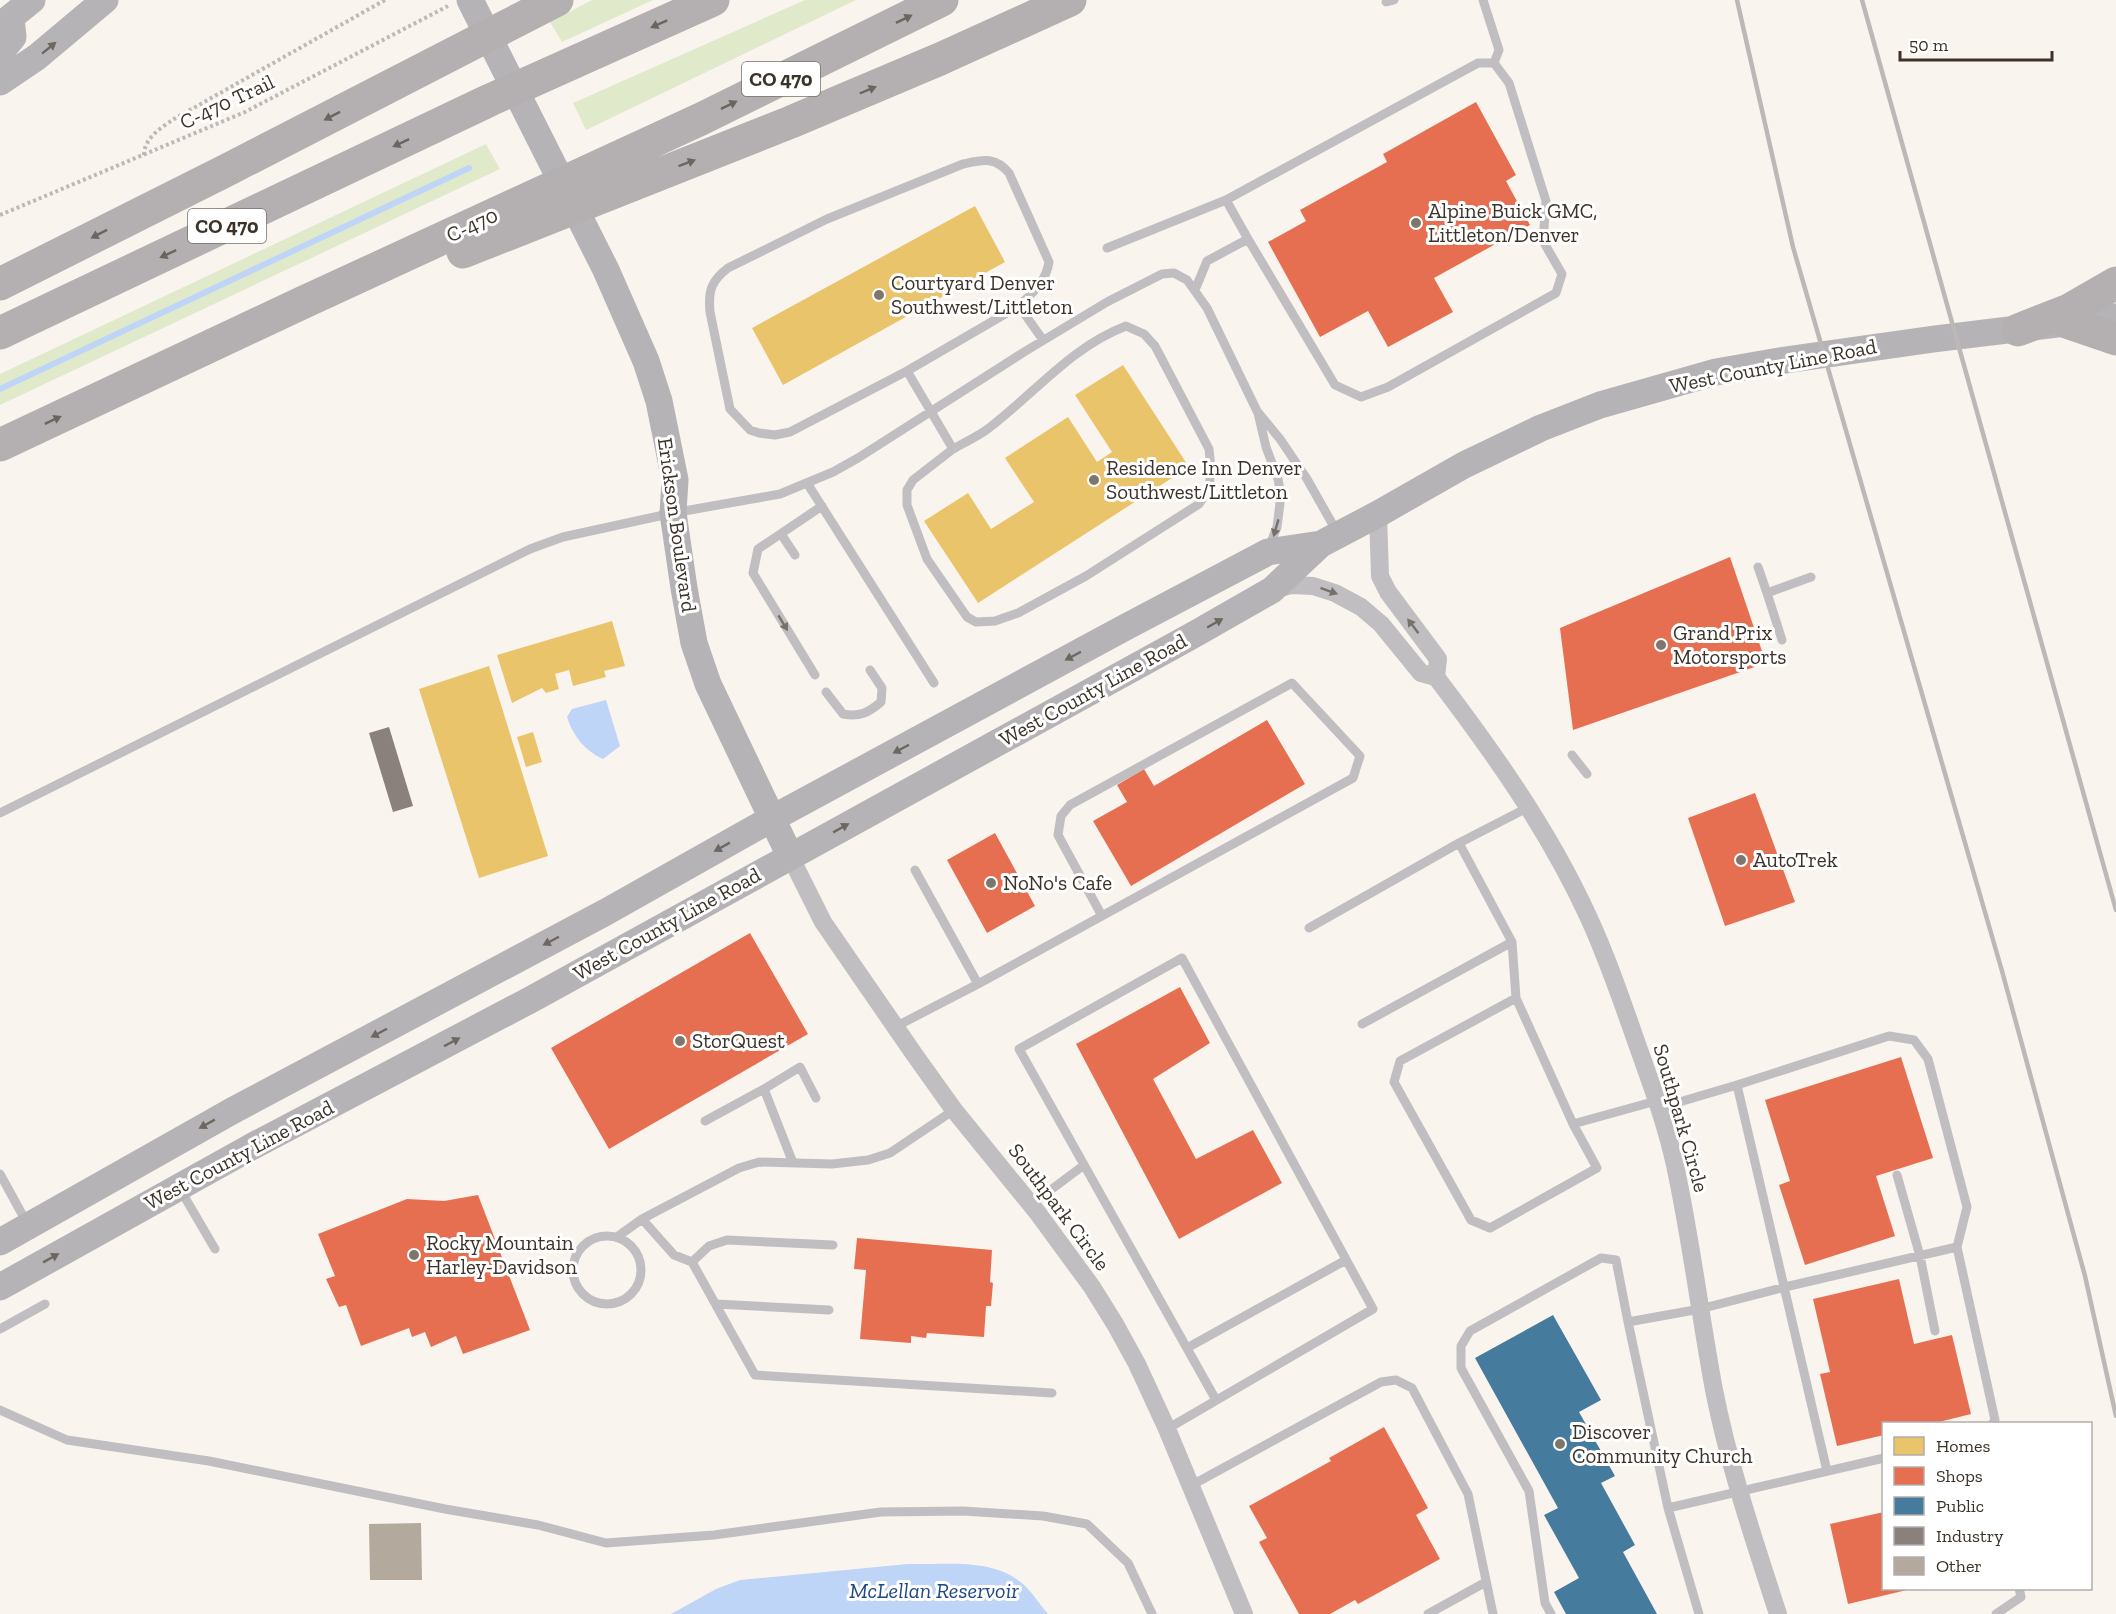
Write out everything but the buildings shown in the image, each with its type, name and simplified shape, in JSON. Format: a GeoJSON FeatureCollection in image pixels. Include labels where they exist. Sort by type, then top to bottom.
{"type":"FeatureCollection","features":[{"type":"Feature","properties":{"kind":"highway"},"geometry":{"type":"LineString","coordinates":[[0,284],[557,0]]}},
{"type":"Feature","properties":{"kind":"highway","name":"CO 470"},"geometry":{"type":"LineString","coordinates":[[0,333],[572,62],[712,0]]}},
{"type":"Feature","properties":{"kind":"highway","name":"CO 470"},"geometry":{"type":"LineString","coordinates":[[625,170],[701,119],[942,0]]}},
{"type":"Feature","properties":{"kind":"highway"},"geometry":{"type":"LineString","coordinates":[[0,445],[175,362],[199,363],[505,222],[625,170],[817,111],[1070,0]]}},
{"type":"Feature","properties":{"kind":"highway"},"geometry":{"type":"LineString","coordinates":[[2018,330],[2069,310],[2116,284]]}},
{"type":"Feature","properties":{"kind":"highway"},"geometry":{"type":"LineString","coordinates":[[2069,323],[2116,339]]}},
{"type":"Feature","properties":{"kind":"main road"},"geometry":{"type":"LineString","coordinates":[[0,53],[14,37],[5,22],[32,0]]}},
{"type":"Feature","properties":{"kind":"main road"},"geometry":{"type":"LineString","coordinates":[[0,82],[37,57],[105,0]]}},
{"type":"Feature","properties":{"kind":"main road","name":"Erickson Boulevard"},"geometry":{"type":"LineString","coordinates":[[460,2],[606,270],[646,361],[659,400],[675,480],[673,513],[694,643],[708,684],[790,856]]}},
{"type":"Feature","properties":{"kind":"main road","name":"West County Line Road"},"geometry":{"type":"LineString","coordinates":[[0,1287],[179,1188],[532,999],[1195,634],[1272,590],[1330,539],[1464,465],[1541,428],[1600,405],[1716,372],[1934,339],[2116,317]]}},
{"type":"Feature","properties":{"kind":"main road","name":"West County Line Road"},"geometry":{"type":"LineString","coordinates":[[0,1242],[232,1111],[606,912],[773,818],[1268,552],[1330,539]]}},
{"type":"Feature","properties":{"kind":"street","name":"Southpark Circle"},"geometry":{"type":"LineString","coordinates":[[1378,514],[1380,576],[1388,592],[1438,659],[1436,677]]}},
{"type":"Feature","properties":{"kind":"street","name":"Southpark Circle"},"geometry":{"type":"LineString","coordinates":[[1272,590],[1291,585],[1313,586],[1335,593],[1361,607],[1381,624],[1421,673],[1436,677],[1502,766],[1529,807],[1588,917],[1622,1001],[1658,1105],[1675,1163],[1715,1391],[1740,1493],[1778,1614]]}},
{"type":"Feature","properties":{"kind":"street","name":"Southpark Circle"},"geometry":{"type":"LineString","coordinates":[[790,856],[823,922],[895,1027],[954,1110],[1032,1204],[1092,1287],[1115,1324],[1137,1364],[1192,1485],[1209,1532],[1244,1614]]}},
{"type":"Feature","properties":{"kind":"lane"},"geometry":{"type":"LineString","coordinates":[[1483,0],[1499,50],[1494,63]]}},
{"type":"Feature","properties":{"kind":"lane"},"geometry":{"type":"LineString","coordinates":[[1107,248],[1226,200],[1478,63],[1494,63]]}},
{"type":"Feature","properties":{"kind":"lane"},"geometry":{"type":"LineString","coordinates":[[1226,200],[1335,385],[1361,397],[1388,387],[1556,293],[1562,274],[1543,241],[1546,201],[1509,83],[1494,63]]}},
{"type":"Feature","properties":{"kind":"lane"},"geometry":{"type":"LineString","coordinates":[[982,160],[1002,165],[1009,173],[1049,262],[1047,274],[1038,288],[1019,306],[907,371],[790,432],[775,435],[750,430],[730,409],[709,301],[715,279],[728,268],[827,219],[963,164],[982,160]]}},
{"type":"Feature","properties":{"kind":"lane"},"geometry":{"type":"LineString","coordinates":[[1195,290],[1207,261],[1248,239]]}},
{"type":"Feature","properties":{"kind":"lane"},"geometry":{"type":"LineString","coordinates":[[0,813],[530,549],[563,537],[673,513],[780,494],[807,483],[858,458],[1043,340],[1107,302],[1162,274],[1174,273],[1187,280],[1195,290],[1207,308],[1257,411],[1281,495],[1277,527],[1268,552]]}},
{"type":"Feature","properties":{"kind":"lane"},"geometry":{"type":"LineString","coordinates":[[1019,306],[1043,340]]}},
{"type":"Feature","properties":{"kind":"lane"},"geometry":{"type":"LineString","coordinates":[[1126,326],[1144,334],[1155,346],[1209,449],[1211,469],[1209,489],[1199,504],[1086,576],[1018,613],[995,621],[976,622],[967,617],[927,559],[907,505],[907,490],[913,480],[953,449],[988,429],[1063,364],[1105,334],[1126,326]]}},
{"type":"Feature","properties":{"kind":"lane"},"geometry":{"type":"LineString","coordinates":[[907,371],[953,449]]}},
{"type":"Feature","properties":{"kind":"lane"},"geometry":{"type":"LineString","coordinates":[[1257,411],[1280,439],[1307,479],[1330,539]]}},
{"type":"Feature","properties":{"kind":"lane"},"geometry":{"type":"LineString","coordinates":[[807,483],[934,683]]}},
{"type":"Feature","properties":{"kind":"lane"},"geometry":{"type":"LineString","coordinates":[[815,675],[753,573],[758,549],[822,506]]}},
{"type":"Feature","properties":{"kind":"lane"},"geometry":{"type":"LineString","coordinates":[[781,534],[795,555]]}},
{"type":"Feature","properties":{"kind":"lane"},"geometry":{"type":"LineString","coordinates":[[1758,567],[1782,640]]}},
{"type":"Feature","properties":{"kind":"lane"},"geometry":{"type":"LineString","coordinates":[[1767,593],[1811,577]]}},
{"type":"Feature","properties":{"kind":"lane"},"geometry":{"type":"LineString","coordinates":[[826,692],[843,714],[856,717],[869,712],[881,702],[882,688],[870,670]]}},
{"type":"Feature","properties":{"kind":"lane"},"geometry":{"type":"LineString","coordinates":[[895,1027],[978,984],[1102,916],[1353,778],[1360,756],[1292,684],[1070,805],[1061,816],[1058,835],[1102,916]]}},
{"type":"Feature","properties":{"kind":"lane"},"geometry":{"type":"LineString","coordinates":[[1572,755],[1587,774]]}},
{"type":"Feature","properties":{"kind":"lane"},"geometry":{"type":"LineString","coordinates":[[1309,928],[1459,843],[1529,807]]}},
{"type":"Feature","properties":{"kind":"lane"},"geometry":{"type":"LineString","coordinates":[[1459,843],[1512,942],[1516,998],[1573,1124],[1597,1168],[1490,1228],[1471,1220],[1394,1082],[1400,1061],[1516,998]]}},
{"type":"Feature","properties":{"kind":"lane"},"geometry":{"type":"LineString","coordinates":[[915,870],[978,984]]}},
{"type":"Feature","properties":{"kind":"lane"},"geometry":{"type":"LineString","coordinates":[[1362,1024],[1512,942]]}},
{"type":"Feature","properties":{"kind":"lane"},"geometry":{"type":"LineString","coordinates":[[1167,1429],[1373,1309],[1182,958],[1019,1049],[1216,1400]]}},
{"type":"Feature","properties":{"kind":"lane"},"geometry":{"type":"LineString","coordinates":[[1573,1124],[1737,1085],[1889,1036],[1914,1040],[1928,1059],[1967,1207],[1957,1247],[1995,1420],[1994,1422]]}},
{"type":"Feature","properties":{"kind":"lane"},"geometry":{"type":"LineString","coordinates":[[705,1121],[800,1067],[816,1098]]}},
{"type":"Feature","properties":{"kind":"lane"},"geometry":{"type":"LineString","coordinates":[[1737,1085],[1827,1471]]}},
{"type":"Feature","properties":{"kind":"lane"},"geometry":{"type":"LineString","coordinates":[[764,1089],[793,1163]]}},
{"type":"Feature","properties":{"kind":"lane"},"geometry":{"type":"LineString","coordinates":[[617,1237],[642,1219],[739,1167],[759,1162],[832,1164],[868,1160],[890,1153],[954,1110]]}},
{"type":"Feature","properties":{"kind":"lane"},"geometry":{"type":"LineString","coordinates":[[1032,1204],[1084,1165]]}},
{"type":"Feature","properties":{"kind":"lane"},"geometry":{"type":"LineString","coordinates":[[0,1174],[29,1226]]}},
{"type":"Feature","properties":{"kind":"lane"},"geometry":{"type":"LineString","coordinates":[[1897,1175],[1920,1256],[1935,1331]]}},
{"type":"Feature","properties":{"kind":"lane"},"geometry":{"type":"LineString","coordinates":[[179,1188],[215,1249]]}},
{"type":"Feature","properties":{"kind":"lane"},"geometry":{"type":"LineString","coordinates":[[642,1219],[674,1255],[692,1262],[756,1375],[1052,1393]]}},
{"type":"Feature","properties":{"kind":"lane"},"geometry":{"type":"LineString","coordinates":[[610,1235],[617,1237],[633,1248],[640,1260],[642,1274],[638,1286],[629,1297],[617,1303],[603,1305],[590,1301],[580,1292],[573,1280],[572,1267],[576,1254],[584,1243],[596,1237],[610,1235]]}},
{"type":"Feature","properties":{"kind":"lane"},"geometry":{"type":"LineString","coordinates":[[692,1262],[709,1246],[727,1240],[832,1245]]}},
{"type":"Feature","properties":{"kind":"lane"},"geometry":{"type":"LineString","coordinates":[[1628,1322],[1700,1309],[1957,1247]]}},
{"type":"Feature","properties":{"kind":"lane"},"geometry":{"type":"LineString","coordinates":[[1551,1614],[1545,1603],[1529,1491],[1461,1368],[1461,1346],[1470,1331],[1601,1258],[1616,1260],[1668,1508],[1699,1614]]}},
{"type":"Feature","properties":{"kind":"lane"},"geometry":{"type":"LineString","coordinates":[[1187,1348],[1346,1260]]}},
{"type":"Feature","properties":{"kind":"lane"},"geometry":{"type":"LineString","coordinates":[[0,1329],[45,1304]]}},
{"type":"Feature","properties":{"kind":"lane"},"geometry":{"type":"LineString","coordinates":[[716,1304],[829,1310]]}},
{"type":"Feature","properties":{"kind":"lane"},"geometry":{"type":"LineString","coordinates":[[1192,1485],[1381,1382],[1396,1380],[1412,1389],[1468,1494],[1493,1614]]}},
{"type":"Feature","properties":{"kind":"lane"},"geometry":{"type":"LineString","coordinates":[[0,1410],[67,1440],[210,1461],[445,1509],[538,1525],[606,1543],[714,1535],[881,1512],[963,1511],[1043,1516],[1087,1524],[1128,1563],[1152,1614]]}},
{"type":"Feature","properties":{"kind":"lane"},"geometry":{"type":"LineString","coordinates":[[1668,1508],[1882,1458]]}},
{"type":"Feature","properties":{"kind":"lane"},"geometry":{"type":"LineString","coordinates":[[1428,1614],[1486,1582]]}},
{"type":"Feature","properties":{"kind":"lane"},"geometry":{"type":"LineString","coordinates":[[1996,1614],[2021,1598],[2019,1590]]}},
{"type":"Feature","properties":{"kind":"path"},"geometry":{"type":"LineString","coordinates":[[144,155],[149,139],[174,119],[385,0]]}},
{"type":"Feature","properties":{"kind":"path","name":"C-470 Trail"},"geometry":{"type":"LineString","coordinates":[[0,215],[245,112],[460,2]]}},
{"type":"Feature","properties":{"kind":"green space"},"geometry":{"type":"Polygon","coordinates":[[[592,0],[653,0],[562,42],[550,22],[592,0]]]}},
{"type":"Feature","properties":{"kind":"green space"},"geometry":{"type":"Polygon","coordinates":[[[805,0],[856,0],[586,130],[573,103],[805,0]]]}},
{"type":"Feature","properties":{"kind":"green space"},"geometry":{"type":"Polygon","coordinates":[[[486,144],[500,169],[0,405],[0,374],[486,144]]]}},
{"type":"Feature","properties":{"kind":"water"},"geometry":{"type":"Polygon","coordinates":[[[606,700],[620,746],[603,759],[580,742],[567,717],[572,709],[606,700]]]}},
{"type":"Feature","properties":{"kind":"water","name":"McLellan Reservoir"},"geometry":{"type":"Polygon","coordinates":[[[908,1564],[969,1564],[999,1570],[1024,1585],[1048,1614],[671,1614],[716,1589],[740,1580],[908,1564]]]}},
{"type":"Feature","properties":{"kind":"waterway"},"geometry":{"type":"LineString","coordinates":[[0,389],[469,168]]}},
{"type":"Feature","properties":{"kind":"railway"},"geometry":{"type":"LineString","coordinates":[[1737,0],[1793,247],[2002,971],[2085,1276],[2116,1416]]}},
{"type":"Feature","properties":{"kind":"railway"},"geometry":{"type":"LineString","coordinates":[[1862,0],[2116,910]]}},
{"type":"Feature","properties":{"kind":"place","name":"Alpine Buick GMC, Littleton/Denver"},"geometry":{"type":"Point","coordinates":[1416,223]}},
{"type":"Feature","properties":{"kind":"place","name":"Courtyard Denver Southwest/Littleton"},"geometry":{"type":"Point","coordinates":[879,295]}},
{"type":"Feature","properties":{"kind":"place","name":"Residence Inn Denver Southwest/Littleton"},"geometry":{"type":"Point","coordinates":[1094,480]}},
{"type":"Feature","properties":{"kind":"place","name":"Grand Prix Motorsports"},"geometry":{"type":"Point","coordinates":[1661,645]}},
{"type":"Feature","properties":{"kind":"place","name":"AutoTrek"},"geometry":{"type":"Point","coordinates":[1741,860]}},
{"type":"Feature","properties":{"kind":"place","name":"NoNo's Cafe"},"geometry":{"type":"Point","coordinates":[991,883]}},
{"type":"Feature","properties":{"kind":"place","name":"StorQuest"},"geometry":{"type":"Point","coordinates":[680,1041]}},
{"type":"Feature","properties":{"kind":"place","name":"Rocky Mountain Harley-Davidson"},"geometry":{"type":"Point","coordinates":[414,1255]}},
{"type":"Feature","properties":{"kind":"place","name":"Discover Community Church"},"geometry":{"type":"Point","coordinates":[1560,1444]}}]}
